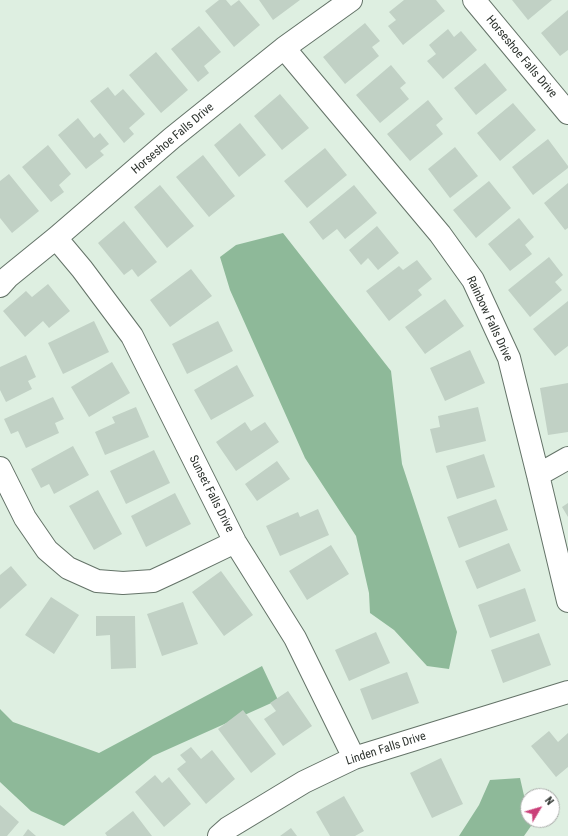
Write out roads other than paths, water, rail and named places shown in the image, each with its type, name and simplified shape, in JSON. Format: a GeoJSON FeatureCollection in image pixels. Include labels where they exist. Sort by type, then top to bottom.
{"type":"FeatureCollection","features":[{"type":"Feature","properties":{"kind":"street","name":"Horseshoe Falls Drive"},"geometry":{"type":"LineString","coordinates":[[0,286],[8,277],[56,238],[172,138],[284,48],[351,0]]}},
{"type":"Feature","properties":{"kind":"street","name":"Horseshoe Falls Drive"},"geometry":{"type":"LineString","coordinates":[[474,0],[568,113]]}},
{"type":"Feature","properties":{"kind":"street","name":"Rainbow Falls Drive"},"geometry":{"type":"LineString","coordinates":[[284,48],[440,234],[474,280],[509,358],[568,601]]}},
{"type":"Feature","properties":{"kind":"street","name":"Sunset Falls Drive"},"geometry":{"type":"LineString","coordinates":[[56,238],[82,269],[132,336],[235,542],[295,638],[354,758]]}},
{"type":"Feature","properties":{"kind":"street"},"geometry":{"type":"LineString","coordinates":[[538,475],[568,458]]}},
{"type":"Feature","properties":{"kind":"street"},"geometry":{"type":"LineString","coordinates":[[0,468],[25,518],[47,550],[68,568],[97,581],[123,583],[153,581],[235,542]]}},
{"type":"Feature","properties":{"kind":"street","name":"Linden Falls Drive"},"geometry":{"type":"LineString","coordinates":[[219,836],[228,828],[304,782],[354,758],[568,692]]}}]}
